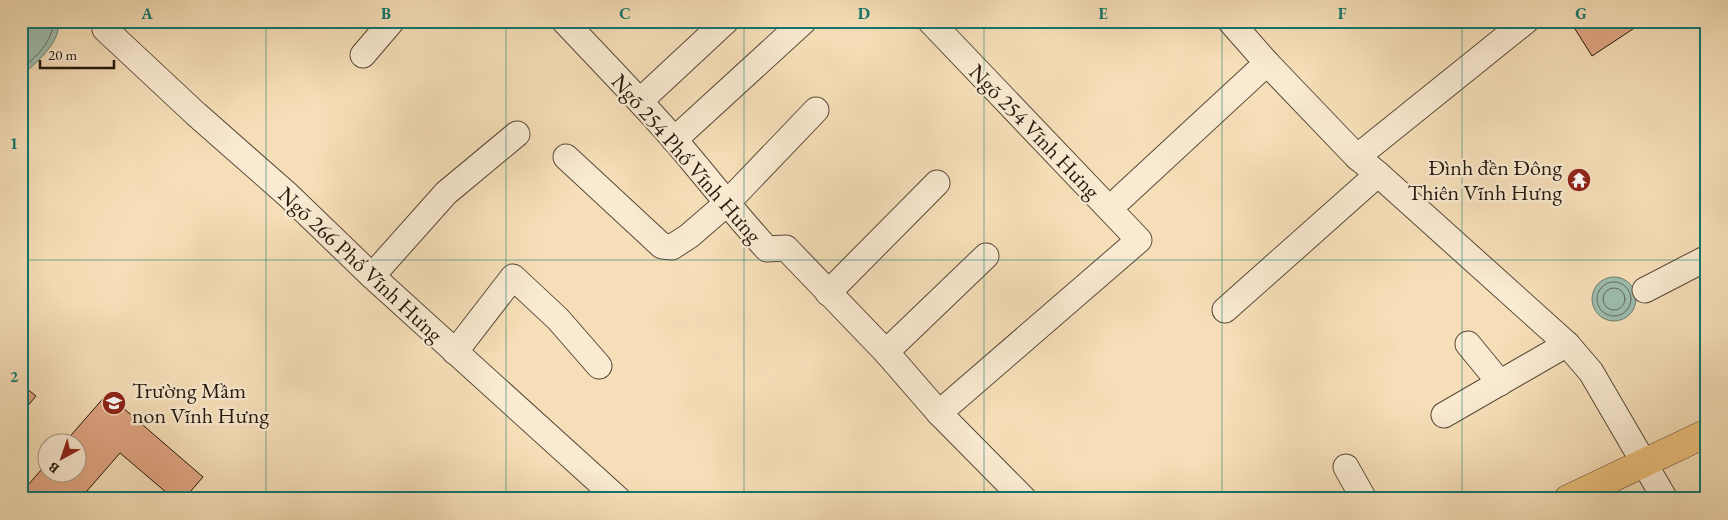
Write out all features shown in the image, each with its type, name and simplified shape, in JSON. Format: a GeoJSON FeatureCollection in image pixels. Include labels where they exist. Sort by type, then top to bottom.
{"type":"FeatureCollection","features":[{"type":"Feature","properties":{"kind":"main road"},"geometry":{"type":"LineString","coordinates":[[1568,499],[1707,434]]}},
{"type":"Feature","properties":{"kind":"street"},"geometry":{"type":"LineString","coordinates":[[363,55],[392,21]]}},
{"type":"Feature","properties":{"kind":"street","name":"Ngõ 254 Phố Vĩnh Hưng"},"geometry":{"type":"LineString","coordinates":[[564,21],[640,101],[726,204],[767,249],[786,248],[886,352],[938,413],[1024,499]]}},
{"type":"Feature","properties":{"kind":"street"},"geometry":{"type":"LineString","coordinates":[[640,101],[726,21]]}},
{"type":"Feature","properties":{"kind":"street"},"geometry":{"type":"LineString","coordinates":[[674,140],[804,21]]}},
{"type":"Feature","properties":{"kind":"street","name":"Ngõ 254 Vĩnh Hưng"},"geometry":{"type":"LineString","coordinates":[[930,21],[1139,240],[938,413]]}},
{"type":"Feature","properties":{"kind":"street"},"geometry":{"type":"LineString","coordinates":[[1230,21],[1267,63],[1357,157],[1567,344],[1591,372],[1665,499]]}},
{"type":"Feature","properties":{"kind":"street"},"geometry":{"type":"LineString","coordinates":[[1357,157],[1526,21]]}},
{"type":"Feature","properties":{"kind":"street","name":"Ngõ 266 Phố Vĩnh Hưng"},"geometry":{"type":"LineString","coordinates":[[109,25],[196,114],[288,195],[372,276],[618,499]]}},
{"type":"Feature","properties":{"kind":"street"},"geometry":{"type":"LineString","coordinates":[[1120,198],[1267,63]]}},
{"type":"Feature","properties":{"kind":"street"},"geometry":{"type":"LineString","coordinates":[[566,157],[662,246],[672,247],[689,236],[726,204],[816,110]]}},
{"type":"Feature","properties":{"kind":"street"},"geometry":{"type":"LineString","coordinates":[[372,276],[446,194],[517,134]]}},
{"type":"Feature","properties":{"kind":"street"},"geometry":{"type":"LineString","coordinates":[[1226,310],[1378,174]]}},
{"type":"Feature","properties":{"kind":"street"},"geometry":{"type":"LineString","coordinates":[[828,293],[937,183]]}},
{"type":"Feature","properties":{"kind":"street"},"geometry":{"type":"LineString","coordinates":[[886,352],[986,256]]}},
{"type":"Feature","properties":{"kind":"street"},"geometry":{"type":"LineString","coordinates":[[1645,290],[1707,258]]}},
{"type":"Feature","properties":{"kind":"street"},"geometry":{"type":"LineString","coordinates":[[455,352],[513,277],[558,319],[599,366]]}},
{"type":"Feature","properties":{"kind":"street"},"geometry":{"type":"LineString","coordinates":[[1468,344],[1500,383]]}},
{"type":"Feature","properties":{"kind":"street"},"geometry":{"type":"LineString","coordinates":[[1444,415],[1567,344]]}},
{"type":"Feature","properties":{"kind":"street"},"geometry":{"type":"LineString","coordinates":[[1346,468],[1364,499]]}},
{"type":"Feature","properties":{"kind":"water"},"geometry":{"type":"Polygon","coordinates":[[[21,21],[58,21],[58,29],[56,37],[46,52],[21,76],[21,21]]]}},
{"type":"Feature","properties":{"kind":"water"},"geometry":{"type":"Polygon","coordinates":[[[1610,277],[1618,277],[1630,283],[1636,299],[1630,315],[1618,321],[1610,321],[1598,315],[1592,303],[1592,295],[1598,283],[1610,277]]]}},
{"type":"Feature","properties":{"kind":"building"},"geometry":{"type":"Polygon","coordinates":[[[1570,21],[1645,21],[1592,56],[1570,21]]]}},
{"type":"Feature","properties":{"kind":"building"},"geometry":{"type":"Polygon","coordinates":[[[21,384],[36,396],[21,414],[21,384]]]}},
{"type":"Feature","properties":{"kind":"building"},"geometry":{"type":"Polygon","coordinates":[[[107,394],[203,477],[184,499],[174,499],[120,453],[80,499],[21,499],[21,493],[38,473],[38,482],[88,482],[88,432],[74,432],[107,394]]]}},
{"type":"Feature","properties":{"kind":"place","name":"Đình đền Đông Thiên Vĩnh Hưng"},"geometry":{"type":"Point","coordinates":[1579,180]}},
{"type":"Feature","properties":{"kind":"place","name":"Trường Mầm non Vĩnh Hưng"},"geometry":{"type":"Point","coordinates":[114,403]}}]}
